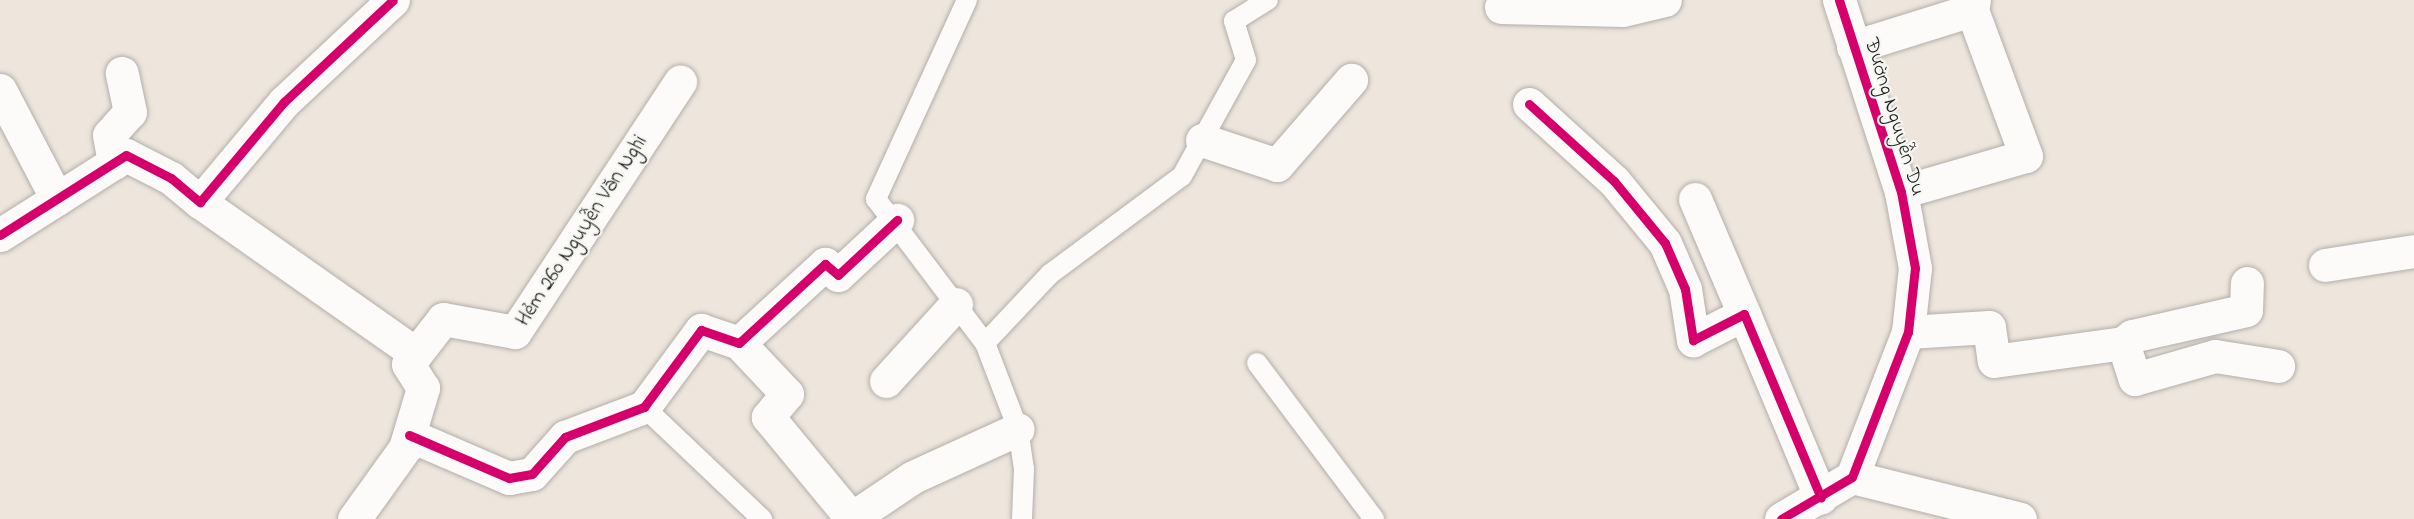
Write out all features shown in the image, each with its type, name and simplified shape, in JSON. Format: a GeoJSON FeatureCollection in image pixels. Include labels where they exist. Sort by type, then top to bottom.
{"type":"FeatureCollection","features":[{"type":"Feature","properties":{"kind":"street"},"geometry":{"type":"LineString","coordinates":[[200,202],[284,102],[393,0]]}},
{"type":"Feature","properties":{"kind":"street"},"geometry":{"type":"LineString","coordinates":[[1501,7],[1623,10],[1665,0]]}},
{"type":"Feature","properties":{"kind":"street","name":"Đường Nguyễn Du"},"geometry":{"type":"LineString","coordinates":[[1839,0],[1901,192],[1915,268],[1908,332],[1852,477]]}},
{"type":"Feature","properties":{"kind":"street"},"geometry":{"type":"LineString","coordinates":[[1853,47],[1973,5],[2026,156],[1901,192]]}},
{"type":"Feature","properties":{"kind":"street"},"geometry":{"type":"LineString","coordinates":[[114,163],[109,135],[130,112],[122,73]]}},
{"type":"Feature","properties":{"kind":"street"},"geometry":{"type":"LineString","coordinates":[[1202,140],[1277,165],[1351,80]]}},
{"type":"Feature","properties":{"kind":"street","name":"Hẻm 260 Nguyễn Văn Nghi"},"geometry":{"type":"LineString","coordinates":[[416,354],[443,319],[515,332],[680,82]]}},
{"type":"Feature","properties":{"kind":"street"},"geometry":{"type":"LineString","coordinates":[[0,90],[57,199]]}},
{"type":"Feature","properties":{"kind":"street"},"geometry":{"type":"LineString","coordinates":[[1529,104],[1614,181],[1665,243],[1685,289],[1693,340],[1744,314]]}},
{"type":"Feature","properties":{"kind":"street"},"geometry":{"type":"LineString","coordinates":[[0,235],[126,155],[171,178],[200,202],[416,354],[408,364],[423,388],[409,435],[354,519]]}},
{"type":"Feature","properties":{"kind":"street"},"geometry":{"type":"LineString","coordinates":[[1695,199],[1821,498]]}},
{"type":"Feature","properties":{"kind":"street"},"geometry":{"type":"LineString","coordinates":[[739,343],[825,264],[838,275],[897,220]]}},
{"type":"Feature","properties":{"kind":"street"},"geometry":{"type":"LineString","coordinates":[[2325,265],[2414,251]]}},
{"type":"Feature","properties":{"kind":"street"},"geometry":{"type":"LineString","coordinates":[[1908,332],[1989,327],[1994,361],[2123,343],[2132,336],[2246,310],[2247,283]]}},
{"type":"Feature","properties":{"kind":"street"},"geometry":{"type":"LineString","coordinates":[[886,381],[956,304]]}},
{"type":"Feature","properties":{"kind":"street"},"geometry":{"type":"LineString","coordinates":[[409,435],[509,478],[532,474],[565,437],[644,407],[701,330],[739,343],[788,394],[768,417],[852,519],[913,477],[1018,429]]}},
{"type":"Feature","properties":{"kind":"street"},"geometry":{"type":"LineString","coordinates":[[2123,343],[2135,379],[2215,356],[2278,366]]}},
{"type":"Feature","properties":{"kind":"street"},"geometry":{"type":"LineString","coordinates":[[1781,519],[1821,498],[1852,477],[1910,507],[2020,519]]}},
{"type":"Feature","properties":{"kind":"lane"},"geometry":{"type":"LineString","coordinates":[[967,0],[876,199],[897,220],[986,343],[1018,429],[1024,469],[1022,519]]}},
{"type":"Feature","properties":{"kind":"lane"},"geometry":{"type":"LineString","coordinates":[[986,343],[1050,274],[1182,176],[1246,60],[1234,21],[1268,0]]}},
{"type":"Feature","properties":{"kind":"lane"},"geometry":{"type":"LineString","coordinates":[[1257,363],[1374,519]]}},
{"type":"Feature","properties":{"kind":"lane"},"geometry":{"type":"LineString","coordinates":[[644,407],[762,519]]}},
{"type":"Feature","properties":{"kind":"cycle path"},"geometry":{"type":"LineString","coordinates":[[0,235],[126,155],[171,178],[200,202],[284,102],[393,0]]}},
{"type":"Feature","properties":{"kind":"cycle path"},"geometry":{"type":"LineString","coordinates":[[1781,519],[1852,477],[1908,332],[1915,268],[1901,192],[1839,0]]}},
{"type":"Feature","properties":{"kind":"cycle path"},"geometry":{"type":"LineString","coordinates":[[1529,104],[1614,181],[1665,243],[1685,289],[1693,340],[1744,314],[1821,498]]}},
{"type":"Feature","properties":{"kind":"cycle path"},"geometry":{"type":"LineString","coordinates":[[409,435],[509,478],[532,474],[565,437],[644,407],[701,330],[739,343],[825,264],[838,275],[897,220]]}}]}
